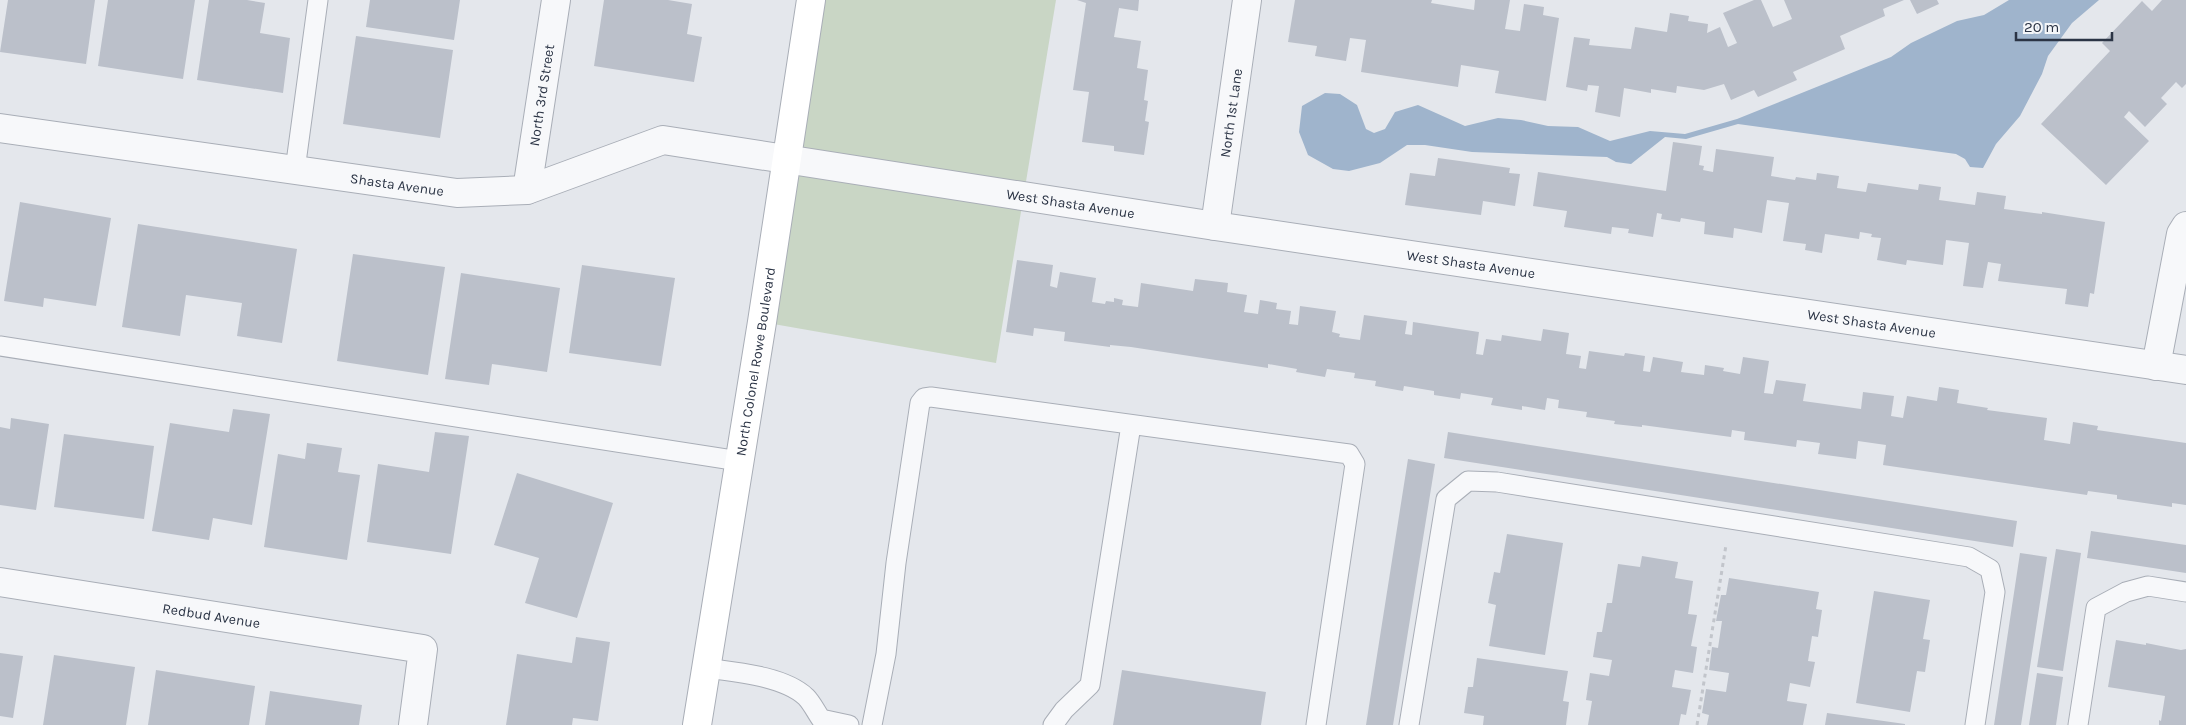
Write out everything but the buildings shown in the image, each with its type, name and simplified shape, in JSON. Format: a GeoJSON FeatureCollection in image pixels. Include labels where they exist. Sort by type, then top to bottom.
{"type":"FeatureCollection","features":[{"type":"Feature","properties":{"kind":"main road","name":"North Colonel Rowe Boulevard"},"geometry":{"type":"LineString","coordinates":[[698,725],[811,0]]}},
{"type":"Feature","properties":{"kind":"street","name":"North 3rd Street"},"geometry":{"type":"LineString","coordinates":[[527,190],[556,0]]}},
{"type":"Feature","properties":{"kind":"street","name":"North 1st Lane"},"geometry":{"type":"LineString","coordinates":[[1215,226],[1247,0]]}},
{"type":"Feature","properties":{"kind":"street","name":"Shasta Avenue"},"geometry":{"type":"LineString","coordinates":[[0,128],[456,193],[527,190],[663,140],[787,161]]}},
{"type":"Feature","properties":{"kind":"street","name":"West Shasta Avenue"},"geometry":{"type":"LineString","coordinates":[[787,161],[2186,370]]}},
{"type":"Feature","properties":{"kind":"street"},"geometry":{"type":"LineString","coordinates":[[2156,366],[2181,234],[2186,226]]}},
{"type":"Feature","properties":{"kind":"street","name":"Redbud Avenue"},"geometry":{"type":"LineString","coordinates":[[0,582],[423,649],[413,725]]}},
{"type":"Feature","properties":{"kind":"lane"},"geometry":{"type":"LineString","coordinates":[[295,170],[318,0]]}},
{"type":"Feature","properties":{"kind":"lane"},"geometry":{"type":"LineString","coordinates":[[0,346],[739,461]]}},
{"type":"Feature","properties":{"kind":"lane"},"geometry":{"type":"LineString","coordinates":[[872,725],[886,654],[896,563],[920,403],[924,398],[931,397],[1348,454],[1355,464],[1316,725]]}},
{"type":"Feature","properties":{"kind":"lane"},"geometry":{"type":"LineString","coordinates":[[1054,725],[1064,710],[1090,685],[1131,425]]}},
{"type":"Feature","properties":{"kind":"lane"},"geometry":{"type":"LineString","coordinates":[[1410,725],[1446,499],[1468,481],[1497,482],[1968,557],[1990,569],[1996,592],[1975,725]]}},
{"type":"Feature","properties":{"kind":"lane"},"geometry":{"type":"LineString","coordinates":[[2078,725],[2096,608],[2126,592],[2148,586],[2186,592]]}},
{"type":"Feature","properties":{"kind":"lane"},"geometry":{"type":"LineString","coordinates":[[706,668],[748,674],[779,682],[806,697],[816,722],[849,725]]}},
{"type":"Feature","properties":{"kind":"path"},"geometry":{"type":"LineString","coordinates":[[1697,725],[1730,520]]}},
{"type":"Feature","properties":{"kind":"green space"},"geometry":{"type":"Polygon","coordinates":[[[812,0],[1056,0],[996,363],[762,322],[812,0]]]}},
{"type":"Feature","properties":{"kind":"water"},"geometry":{"type":"Polygon","coordinates":[[[2009,0],[2099,0],[2072,23],[2048,56],[2042,74],[2020,116],[1996,144],[1983,168],[1970,167],[1965,159],[1956,154],[1738,124],[1686,139],[1665,137],[1631,164],[1616,162],[1607,157],[1472,152],[1425,145],[1407,145],[1380,163],[1349,171],[1333,169],[1308,155],[1299,132],[1302,106],[1325,93],[1340,94],[1357,105],[1366,129],[1374,133],[1385,129],[1395,112],[1418,105],[1465,126],[1498,118],[1521,120],[1548,126],[1578,127],[1610,141],[1650,131],[1685,134],[1737,119],[1891,57],[1911,43],[1957,21],[1984,15],[2009,0]]]}}]}
